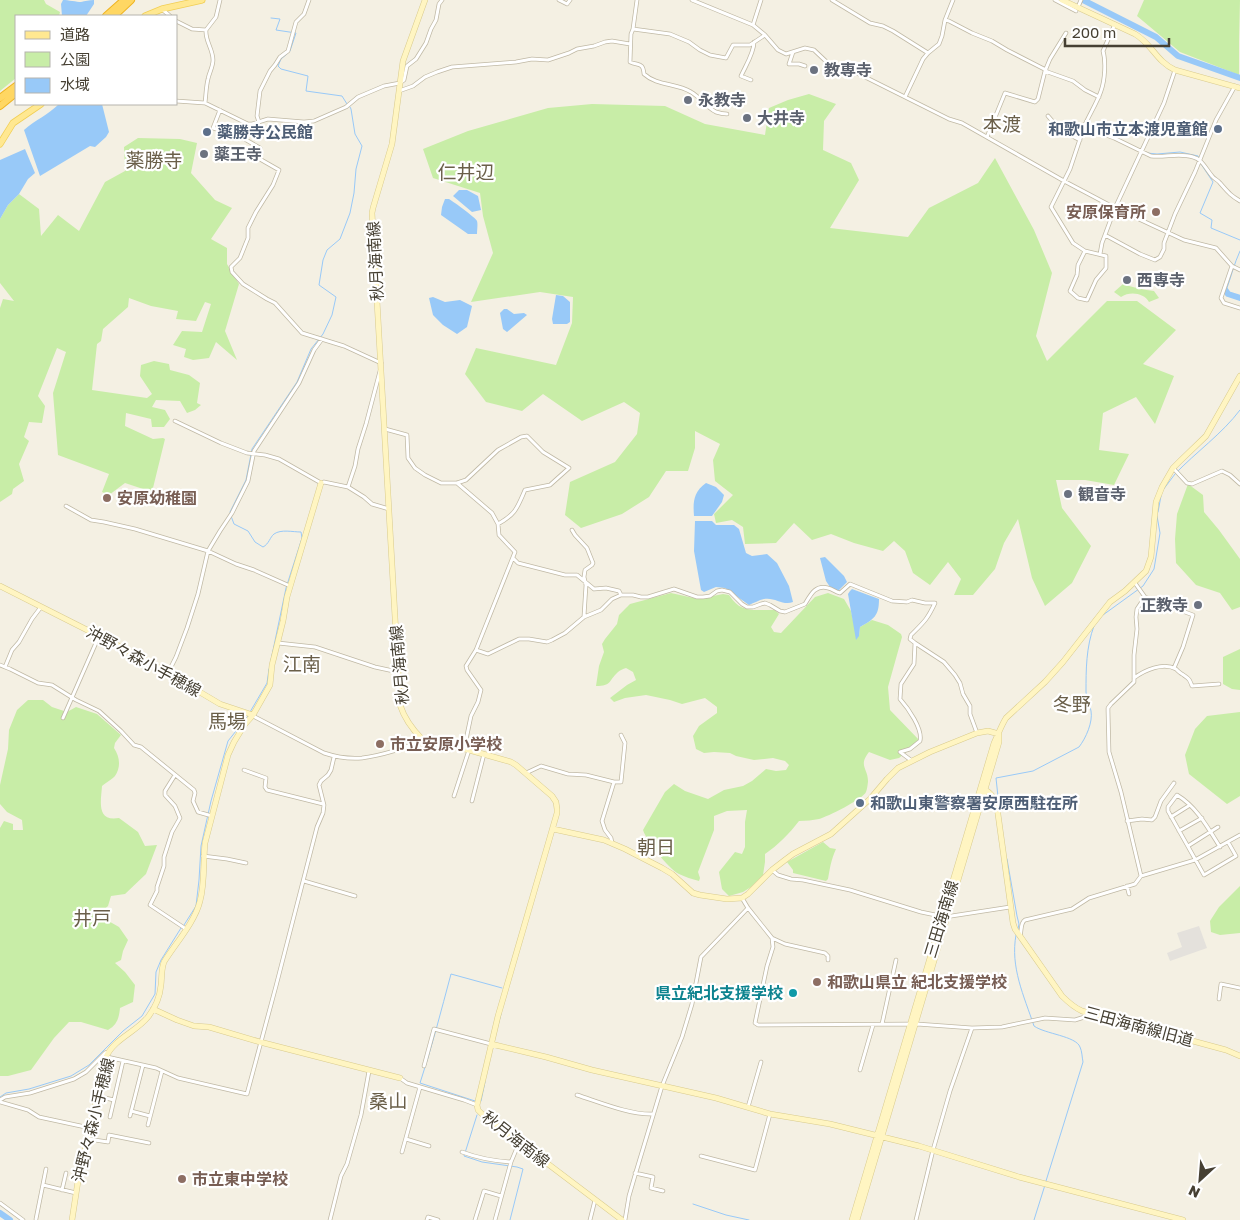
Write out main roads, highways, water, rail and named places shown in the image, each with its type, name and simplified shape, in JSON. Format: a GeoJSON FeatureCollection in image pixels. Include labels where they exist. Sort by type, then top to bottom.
{"type":"FeatureCollection","features":[{"type":"Feature","properties":{"kind":"highway"},"geometry":{"type":"LineString","coordinates":[[107,15],[124,0]]}},
{"type":"Feature","properties":{"kind":"highway"},"geometry":{"type":"LineString","coordinates":[[115,15],[131,0]]}},
{"type":"Feature","properties":{"kind":"highway"},"geometry":{"type":"LineString","coordinates":[[0,98],[15,87]]}},
{"type":"Feature","properties":{"kind":"highway"},"geometry":{"type":"LineString","coordinates":[[0,106],[15,93]]}},
{"type":"Feature","properties":{"kind":"main road"},"geometry":{"type":"LineString","coordinates":[[147,15],[162,9],[202,0]]}},
{"type":"Feature","properties":{"kind":"main road","name":"秋月海南線"},"geometry":{"type":"LineString","coordinates":[[425,0],[403,61],[392,144],[372,208],[400,705],[418,736],[422,739],[506,760],[526,773],[552,796],[556,802],[557,809],[553,829],[505,990],[477,1105],[478,1110],[482,1114],[519,1143],[594,1200],[624,1220]]}},
{"type":"Feature","properties":{"kind":"main road"},"geometry":{"type":"LineString","coordinates":[[1062,0],[1142,38],[1161,62],[1175,70],[1237,87]]}},
{"type":"Feature","properties":{"kind":"main road"},"geometry":{"type":"LineString","coordinates":[[0,144],[13,123],[39,105]]}},
{"type":"Feature","properties":{"kind":"main road","name":"三田海南線"},"geometry":{"type":"LineString","coordinates":[[857,1220],[944,916],[999,742],[999,734],[1006,718],[1059,667],[1110,602],[1135,583],[1146,571],[1151,557],[1156,502],[1162,487],[1173,468],[1206,436],[1240,376]]}},
{"type":"Feature","properties":{"kind":"main road"},"geometry":{"type":"LineString","coordinates":[[253,716],[270,685],[272,665],[290,587],[321,483]]}},
{"type":"Feature","properties":{"kind":"main road","name":"沖野々森小手穂線"},"geometry":{"type":"LineString","coordinates":[[0,586],[144,659],[220,704],[253,716],[241,730],[228,755],[205,842],[200,903],[186,930],[164,962],[160,994],[153,1009],[148,1017],[112,1047],[107,1055],[76,1193],[72,1220]]}},
{"type":"Feature","properties":{"kind":"main road"},"geometry":{"type":"LineString","coordinates":[[553,829],[612,842],[672,874],[693,892],[700,895],[727,899],[742,898],[772,870],[793,854],[831,834],[870,799],[898,768],[930,752],[977,733],[988,731],[999,734]]}},
{"type":"Feature","properties":{"kind":"main road","name":"三田海南線旧道"},"geometry":{"type":"LineString","coordinates":[[983,789],[993,796],[997,807],[1013,923],[1062,996],[1076,1008],[1226,1050],[1240,1056]]}},
{"type":"Feature","properties":{"kind":"main road"},"geometry":{"type":"LineString","coordinates":[[153,1009],[194,1026],[209,1027],[400,1078]]}},
{"type":"Feature","properties":{"kind":"main road"},"geometry":{"type":"LineString","coordinates":[[491,1044],[592,1070],[716,1098],[770,1114],[830,1124],[880,1136],[1183,1220]]}},
{"type":"Feature","properties":{"kind":"main road","name":"三田海南線"},"geometry":{"type":"LineString","coordinates":[[852,1220],[880,1136]]}},
{"type":"Feature","properties":{"kind":"water"},"geometry":{"type":"Polygon","coordinates":[[[63,0],[81,2],[94,0],[94,4],[87,15],[62,15],[61,4],[63,0]]]}},
{"type":"Feature","properties":{"kind":"water"},"geometry":{"type":"Polygon","coordinates":[[[58,105],[102,105],[109,132],[95,147],[90,146],[40,176],[24,130],[58,105]]]}},
{"type":"Feature","properties":{"kind":"water"},"geometry":{"type":"Polygon","coordinates":[[[25,149],[35,173],[8,205],[0,219],[0,160],[25,149]]]}},
{"type":"Feature","properties":{"kind":"water"},"geometry":{"type":"Polygon","coordinates":[[[459,190],[467,190],[478,196],[481,210],[472,212],[453,196],[459,190]]]}},
{"type":"Feature","properties":{"kind":"water"},"geometry":{"type":"Polygon","coordinates":[[[445,199],[449,199],[476,219],[477,234],[468,234],[441,215],[445,199]]]}},
{"type":"Feature","properties":{"kind":"water"},"geometry":{"type":"Polygon","coordinates":[[[556,295],[563,296],[570,302],[570,322],[567,324],[553,324],[552,319],[556,295]]]}},
{"type":"Feature","properties":{"kind":"water"},"geometry":{"type":"Polygon","coordinates":[[[433,297],[445,302],[460,300],[472,306],[467,327],[457,334],[443,325],[433,315],[429,298],[433,297]]]}},
{"type":"Feature","properties":{"kind":"water"},"geometry":{"type":"Polygon","coordinates":[[[504,309],[514,314],[524,313],[527,315],[507,332],[503,329],[500,313],[504,309]]]}},
{"type":"Feature","properties":{"kind":"water"},"geometry":{"type":"Polygon","coordinates":[[[706,483],[716,487],[724,495],[722,502],[712,516],[694,516],[696,494],[706,483]]]}},
{"type":"Feature","properties":{"kind":"water"},"geometry":{"type":"Polygon","coordinates":[[[695,521],[712,521],[716,525],[734,525],[739,529],[746,553],[752,556],[767,554],[777,563],[789,586],[793,602],[786,603],[764,599],[749,605],[725,588],[716,587],[704,592],[701,590],[694,551],[695,521]]]}},
{"type":"Feature","properties":{"kind":"water"},"geometry":{"type":"Polygon","coordinates":[[[825,557],[844,576],[847,582],[838,591],[830,587],[826,581],[820,558],[825,557]]]}},
{"type":"Feature","properties":{"kind":"water"},"geometry":{"type":"Polygon","coordinates":[[[852,589],[879,599],[877,613],[860,627],[859,636],[856,640],[848,594],[852,589]]]}},
{"type":"Feature","properties":{"kind":"waterway"},"geometry":{"type":"LineString","coordinates":[[1083,0],[1156,37],[1178,56],[1240,78]]}},
{"type":"Feature","properties":{"kind":"waterway"},"geometry":{"type":"LineString","coordinates":[[271,18],[280,19],[276,30],[296,33],[290,51]]}},
{"type":"Feature","properties":{"kind":"waterway"},"geometry":{"type":"LineString","coordinates":[[287,54],[281,59],[278,66],[281,69],[308,76],[306,91],[342,96],[347,104]]}},
{"type":"Feature","properties":{"kind":"waterway"},"geometry":{"type":"LineString","coordinates":[[230,512],[246,480],[252,449],[297,382],[311,349],[323,334],[332,315],[336,297],[319,285],[323,260],[327,250],[340,239],[350,213],[354,193],[356,169],[362,146],[355,134],[350,107]]}},
{"type":"Feature","properties":{"kind":"waterway"},"geometry":{"type":"LineString","coordinates":[[1087,125],[1100,131]]}},
{"type":"Feature","properties":{"kind":"waterway"},"geometry":{"type":"LineString","coordinates":[[1147,153],[1180,152],[1198,156],[1199,158]]}},
{"type":"Feature","properties":{"kind":"waterway"},"geometry":{"type":"LineString","coordinates":[[1201,164],[1213,182],[1200,213],[1212,220],[1211,228],[1240,240]]}},
{"type":"Feature","properties":{"kind":"waterway"},"geometry":{"type":"LineString","coordinates":[[1226,291],[1240,251]]}},
{"type":"Feature","properties":{"kind":"waterway"},"geometry":{"type":"LineString","coordinates":[[1226,291],[1228,294],[1240,298]]}},
{"type":"Feature","properties":{"kind":"waterway"},"geometry":{"type":"LineString","coordinates":[[1163,490],[1175,474],[1225,427],[1240,410]]}},
{"type":"Feature","properties":{"kind":"waterway"},"geometry":{"type":"LineString","coordinates":[[1158,512],[1161,496]]}},
{"type":"Feature","properties":{"kind":"waterway"},"geometry":{"type":"LineString","coordinates":[[231,516],[234,524],[248,531],[255,542],[263,547],[277,532],[301,532],[302,538],[286,588],[271,660]]}},
{"type":"Feature","properties":{"kind":"waterway"},"geometry":{"type":"LineString","coordinates":[[1103,615],[1143,586],[1154,569],[1160,533],[1157,516]]}},
{"type":"Feature","properties":{"kind":"waterway"},"geometry":{"type":"LineString","coordinates":[[999,806],[996,778],[1033,771],[1079,747],[1084,739],[1091,720],[1091,711],[1086,694],[1086,675],[1088,650],[1094,626]]}},
{"type":"Feature","properties":{"kind":"waterway"},"geometry":{"type":"LineString","coordinates":[[250,712],[267,683],[269,669]]}},
{"type":"Feature","properties":{"kind":"waterway"},"geometry":{"type":"LineString","coordinates":[[184,925],[196,906],[201,846],[211,801],[228,741],[248,716]]}},
{"type":"Feature","properties":{"kind":"waterway"},"geometry":{"type":"LineString","coordinates":[[1007,859],[1019,924],[1018,929]]}},
{"type":"Feature","properties":{"kind":"waterway"},"geometry":{"type":"LineString","coordinates":[[0,1097],[6,1093],[29,1089],[71,1076],[89,1065],[123,1031],[142,1016],[155,994],[156,972],[161,960],[181,928]]}},
{"type":"Feature","properties":{"kind":"waterway"},"geometry":{"type":"LineString","coordinates":[[1016,935],[1016,970],[1034,1026],[1073,1040],[1081,1049],[1083,1062],[1046,1181]]}},
{"type":"Feature","properties":{"kind":"waterway"},"geometry":{"type":"LineString","coordinates":[[475,1101],[420,1083],[451,974],[502,988]]}},
{"type":"Feature","properties":{"kind":"waterway"},"geometry":{"type":"LineString","coordinates":[[498,1025],[501,1014]]}},
{"type":"Feature","properties":{"kind":"waterway"},"geometry":{"type":"LineString","coordinates":[[481,1101],[485,1082]]}},
{"type":"Feature","properties":{"kind":"waterway"},"geometry":{"type":"LineString","coordinates":[[477,1115],[464,1156],[482,1162],[523,1169],[510,1220]]}},
{"type":"Feature","properties":{"kind":"waterway"},"geometry":{"type":"LineString","coordinates":[[1034,1220],[1045,1185]]}},
{"type":"Feature","properties":{"kind":"waterway"},"geometry":{"type":"LineString","coordinates":[[693,1204],[726,1215],[749,1220]]}},
{"type":"Feature","properties":{"kind":"waterway"},"geometry":{"type":"LineString","coordinates":[[0,1213],[10,1220]]}},
{"type":"Feature","properties":{"kind":"place","name":"教専寺"},"geometry":{"type":"Point","coordinates":[814,70]}},
{"type":"Feature","properties":{"kind":"place","name":"永教寺"},"geometry":{"type":"Point","coordinates":[688,100]}},
{"type":"Feature","properties":{"kind":"place","name":"大井寺"},"geometry":{"type":"Point","coordinates":[747,118]}},
{"type":"Feature","properties":{"kind":"place","name":"和歌山市立本渡児童館"},"geometry":{"type":"Point","coordinates":[1218,129]}},
{"type":"Feature","properties":{"kind":"place","name":"薬勝寺公民館"},"geometry":{"type":"Point","coordinates":[207,132]}},
{"type":"Feature","properties":{"kind":"place","name":"薬王寺"},"geometry":{"type":"Point","coordinates":[204,154]}},
{"type":"Feature","properties":{"kind":"place","name":"安原保育所"},"geometry":{"type":"Point","coordinates":[1156,212]}},
{"type":"Feature","properties":{"kind":"place","name":"西専寺"},"geometry":{"type":"Point","coordinates":[1127,280]}},
{"type":"Feature","properties":{"kind":"place","name":"観音寺"},"geometry":{"type":"Point","coordinates":[1068,494]}},
{"type":"Feature","properties":{"kind":"place","name":"安原幼稚園"},"geometry":{"type":"Point","coordinates":[107,498]}},
{"type":"Feature","properties":{"kind":"place","name":"正教寺"},"geometry":{"type":"Point","coordinates":[1198,605]}},
{"type":"Feature","properties":{"kind":"place","name":"市立安原小学校"},"geometry":{"type":"Point","coordinates":[380,744]}},
{"type":"Feature","properties":{"kind":"place","name":"和歌山東警察署安原西駐在所"},"geometry":{"type":"Point","coordinates":[860,803]}},
{"type":"Feature","properties":{"kind":"place","name":"和歌山県立 紀北支援学校"},"geometry":{"type":"Point","coordinates":[817,982]}},
{"type":"Feature","properties":{"kind":"place","name":"県立紀北支援学校"},"geometry":{"type":"Point","coordinates":[793,993]}},
{"type":"Feature","properties":{"kind":"place","name":"市立東中学校"},"geometry":{"type":"Point","coordinates":[182,1179]}},
{"type":"Feature","properties":{"kind":"district","name":"本渡"},"geometry":{"type":"Point","coordinates":[1002,123]}},
{"type":"Feature","properties":{"kind":"district","name":"薬勝寺"},"geometry":{"type":"Point","coordinates":[154,159]}},
{"type":"Feature","properties":{"kind":"district","name":"仁井辺"},"geometry":{"type":"Point","coordinates":[466,171]}},
{"type":"Feature","properties":{"kind":"district","name":"江南"},"geometry":{"type":"Point","coordinates":[302,663]}},
{"type":"Feature","properties":{"kind":"district","name":"冬野"},"geometry":{"type":"Point","coordinates":[1072,703]}},
{"type":"Feature","properties":{"kind":"district","name":"馬場"},"geometry":{"type":"Point","coordinates":[227,720]}},
{"type":"Feature","properties":{"kind":"district","name":"朝日"},"geometry":{"type":"Point","coordinates":[656,846]}},
{"type":"Feature","properties":{"kind":"district","name":"井戸"},"geometry":{"type":"Point","coordinates":[92,917]}},
{"type":"Feature","properties":{"kind":"district","name":"桑山"},"geometry":{"type":"Point","coordinates":[388,1100]}}]}
